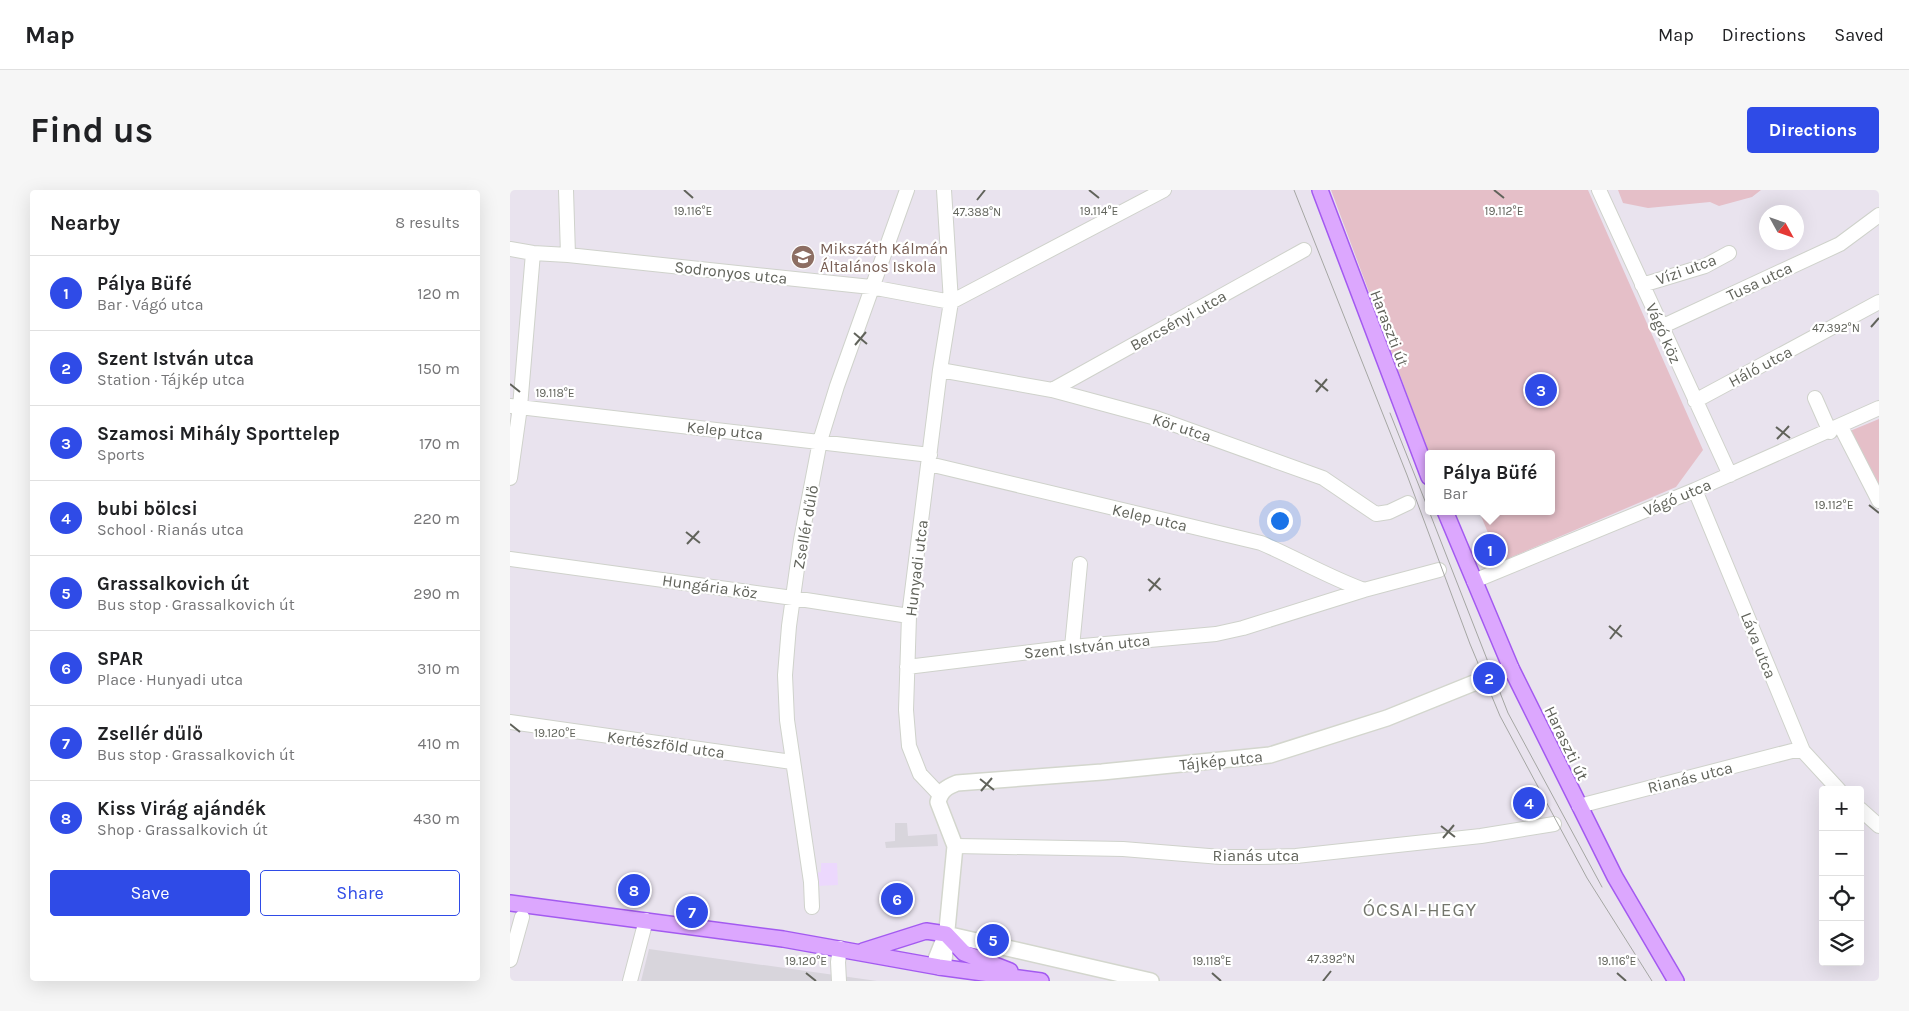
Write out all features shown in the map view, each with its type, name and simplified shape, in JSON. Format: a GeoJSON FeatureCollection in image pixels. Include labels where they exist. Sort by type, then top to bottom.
{"type":"FeatureCollection","features":[{"type":"Feature","properties":{"kind":"main road","name":"Haraszti út"},"geometry":{"type":"LineString","coordinates":[[1320,190],[1425,467]]}},
{"type":"Feature","properties":{"kind":"main road","name":"Haraszti út"},"geometry":{"type":"LineString","coordinates":[[1447,515],[1501,646],[1578,806],[1615,877],[1676,981]]}},
{"type":"Feature","properties":{"kind":"main road"},"geometry":{"type":"LineString","coordinates":[[510,902],[840,948],[939,967],[1037,980]]}},
{"type":"Feature","properties":{"kind":"main road"},"geometry":{"type":"LineString","coordinates":[[862,952],[926,931],[946,934],[964,953],[1037,980]]}},
{"type":"Feature","properties":{"kind":"street"},"geometry":{"type":"LineString","coordinates":[[566,190],[568,255]]}},
{"type":"Feature","properties":{"kind":"street","name":"Zsellér dűlő"},"geometry":{"type":"LineString","coordinates":[[812,907],[811,882],[787,720],[786,675],[793,598],[801,540],[820,441],[871,287],[907,190]]}},
{"type":"Feature","properties":{"kind":"street","name":"Hunyadi utca"},"geometry":{"type":"LineString","coordinates":[[940,795],[920,774],[909,746],[906,710],[909,616],[940,370],[951,302],[944,190]]}},
{"type":"Feature","properties":{"kind":"street"},"geometry":{"type":"LineString","coordinates":[[951,302],[1164,190]]}},
{"type":"Feature","properties":{"kind":"street","name":"Vágó köz"},"geometry":{"type":"LineString","coordinates":[[1599,190],[1694,401],[1730,475]]}},
{"type":"Feature","properties":{"kind":"street","name":"Tusa utca"},"geometry":{"type":"LineString","coordinates":[[1661,327],[1840,244],[1879,215]]}},
{"type":"Feature","properties":{"kind":"street","name":"Sodronyos utca"},"geometry":{"type":"LineString","coordinates":[[510,249],[533,253],[568,255],[871,287],[951,302]]}},
{"type":"Feature","properties":{"kind":"street","name":"Bercsényi utca"},"geometry":{"type":"LineString","coordinates":[[1052,390],[1304,250]]}},
{"type":"Feature","properties":{"kind":"street"},"geometry":{"type":"LineString","coordinates":[[510,478],[515,406],[533,253]]}},
{"type":"Feature","properties":{"kind":"street","name":"Vízi utca"},"geometry":{"type":"LineString","coordinates":[[1642,285],[1705,266],[1729,253]]}},
{"type":"Feature","properties":{"kind":"street","name":"Háló utca"},"geometry":{"type":"LineString","coordinates":[[1694,401],[1879,302]]}},
{"type":"Feature","properties":{"kind":"street","name":"Kör utca"},"geometry":{"type":"LineString","coordinates":[[940,370],[1052,390],[1156,418],[1323,478],[1376,514],[1389,512],[1408,503]]}},
{"type":"Feature","properties":{"kind":"street"},"geometry":{"type":"LineString","coordinates":[[1815,398],[1879,501]]}},
{"type":"Feature","properties":{"kind":"street","name":"Kelep utca"},"geometry":{"type":"LineString","coordinates":[[515,406],[820,441],[930,460],[1261,543],[1296,558],[1331,578],[1364,590]]}},
{"type":"Feature","properties":{"kind":"street","name":"Vágó utca"},"geometry":{"type":"LineString","coordinates":[[1474,581],[1695,490],[1836,429],[1879,408]]}},
{"type":"Feature","properties":{"kind":"street","name":"Láva utca"},"geometry":{"type":"LineString","coordinates":[[1695,490],[1803,751],[1835,786]]}},
{"type":"Feature","properties":{"kind":"street","name":"Hungária köz"},"geometry":{"type":"LineString","coordinates":[[510,559],[909,616]]}},
{"type":"Feature","properties":{"kind":"street"},"geometry":{"type":"LineString","coordinates":[[1072,646],[1080,564]]}},
{"type":"Feature","properties":{"kind":"street","name":"Szent István utca"},"geometry":{"type":"LineString","coordinates":[[907,667],[1072,646],[1216,634],[1243,628],[1364,590],[1439,570]]}},
{"type":"Feature","properties":{"kind":"street"},"geometry":{"type":"LineString","coordinates":[[1492,674],[1501,663],[1501,646]]}},
{"type":"Feature","properties":{"kind":"street","name":"Tájkép utca"},"geometry":{"type":"LineString","coordinates":[[940,795],[946,787],[957,783],[1102,772],[1270,755],[1388,718],[1492,674],[1511,668]]}},
{"type":"Feature","properties":{"kind":"street","name":"Kertészföld utca"},"geometry":{"type":"LineString","coordinates":[[510,722],[792,762]]}},
{"type":"Feature","properties":{"kind":"street","name":"Rianás utca"},"geometry":{"type":"LineString","coordinates":[[1578,806],[1792,751],[1803,751]]}},
{"type":"Feature","properties":{"kind":"street"},"geometry":{"type":"LineString","coordinates":[[939,967],[944,961],[955,846],[938,802],[940,795]]}},
{"type":"Feature","properties":{"kind":"street"},"geometry":{"type":"LineString","coordinates":[[1864,813],[1878,824]]}},
{"type":"Feature","properties":{"kind":"street","name":"Rianás utca"},"geometry":{"type":"LineString","coordinates":[[955,846],[1124,849],[1221,857],[1296,856],[1481,836],[1554,824]]}},
{"type":"Feature","properties":{"kind":"street"},"geometry":{"type":"LineString","coordinates":[[510,960],[522,918]]}},
{"type":"Feature","properties":{"kind":"street"},"geometry":{"type":"LineString","coordinates":[[630,981],[646,920]]}},
{"type":"Feature","properties":{"kind":"street"},"geometry":{"type":"LineString","coordinates":[[946,934],[1151,981]]}},
{"type":"Feature","properties":{"kind":"street"},"geometry":{"type":"LineString","coordinates":[[839,981],[838,962],[840,948]]}},
{"type":"Feature","properties":{"kind":"shaded area"},"geometry":{"type":"Polygon","coordinates":[[[1331,190],[1588,190],[1703,450],[1676,487],[1500,562],[1481,515],[1555,515],[1555,450],[1428,450],[1331,190]]]}},
{"type":"Feature","properties":{"kind":"shaded area"},"geometry":{"type":"Polygon","coordinates":[[[1618,190],[1761,190],[1752,197],[1719,206],[1710,202],[1648,208],[1623,203],[1618,190]]]}},
{"type":"Feature","properties":{"kind":"shaded area"},"geometry":{"type":"Polygon","coordinates":[[[1879,419],[1879,485],[1850,431],[1879,419]]]}},
{"type":"Feature","properties":{"kind":"shaded area"},"geometry":{"type":"Polygon","coordinates":[[[895,823],[907,823],[908,836],[937,834],[938,846],[886,848],[885,842],[895,841],[895,823]]]}},
{"type":"Feature","properties":{"kind":"shaded area"},"geometry":{"type":"Polygon","coordinates":[[[821,863],[837,863],[838,885],[816,886],[815,873],[821,872],[821,863]]]}},
{"type":"Feature","properties":{"kind":"shaded area"},"geometry":{"type":"Polygon","coordinates":[[[649,949],[877,981],[641,981],[649,949]]]}},
{"type":"Feature","properties":{"kind":"tram line"},"geometry":{"type":"LineString","coordinates":[[1294,190],[1407,475],[1470,644],[1500,716],[1587,878],[1652,981]]}},
{"type":"Feature","properties":{"kind":"tram line"},"geometry":{"type":"LineString","coordinates":[[1390,413],[1425,501]]}},
{"type":"Feature","properties":{"kind":"tram line"},"geometry":{"type":"LineString","coordinates":[[1431,515],[1508,713],[1602,887]]}},
{"type":"Feature","properties":{"kind":"place","name":"Mikszáth Kálmán Általános Iskola"},"geometry":{"type":"Point","coordinates":[803,257]}},
{"type":"Feature","properties":{"kind":"place","name":"Szamosi Mihály Sporttelep"},"geometry":{"type":"Point","coordinates":[1541,390]}},
{"type":"Feature","properties":{"kind":"place","name":"Pálya Büfé"},"geometry":{"type":"Point","coordinates":[1490,550]}},
{"type":"Feature","properties":{"kind":"place","name":"Szent István utca"},"geometry":{"type":"Point","coordinates":[1489,678]}},
{"type":"Feature","properties":{"kind":"place","name":"bubi bölcsi"},"geometry":{"type":"Point","coordinates":[1529,803]}},
{"type":"Feature","properties":{"kind":"place","name":"Kiss Virág ajándék"},"geometry":{"type":"Point","coordinates":[634,890]}},
{"type":"Feature","properties":{"kind":"place","name":"SPAR"},"geometry":{"type":"Point","coordinates":[897,899]}},
{"type":"Feature","properties":{"kind":"place","name":"Zsellér dűlő"},"geometry":{"type":"Point","coordinates":[692,912]}},
{"type":"Feature","properties":{"kind":"place","name":"Grassalkovich út"},"geometry":{"type":"Point","coordinates":[993,940]}},
{"type":"Feature","properties":{"kind":"district","name":"ÓCSAI-HEGY"},"geometry":{"type":"Point","coordinates":[1420,909]}}]}
